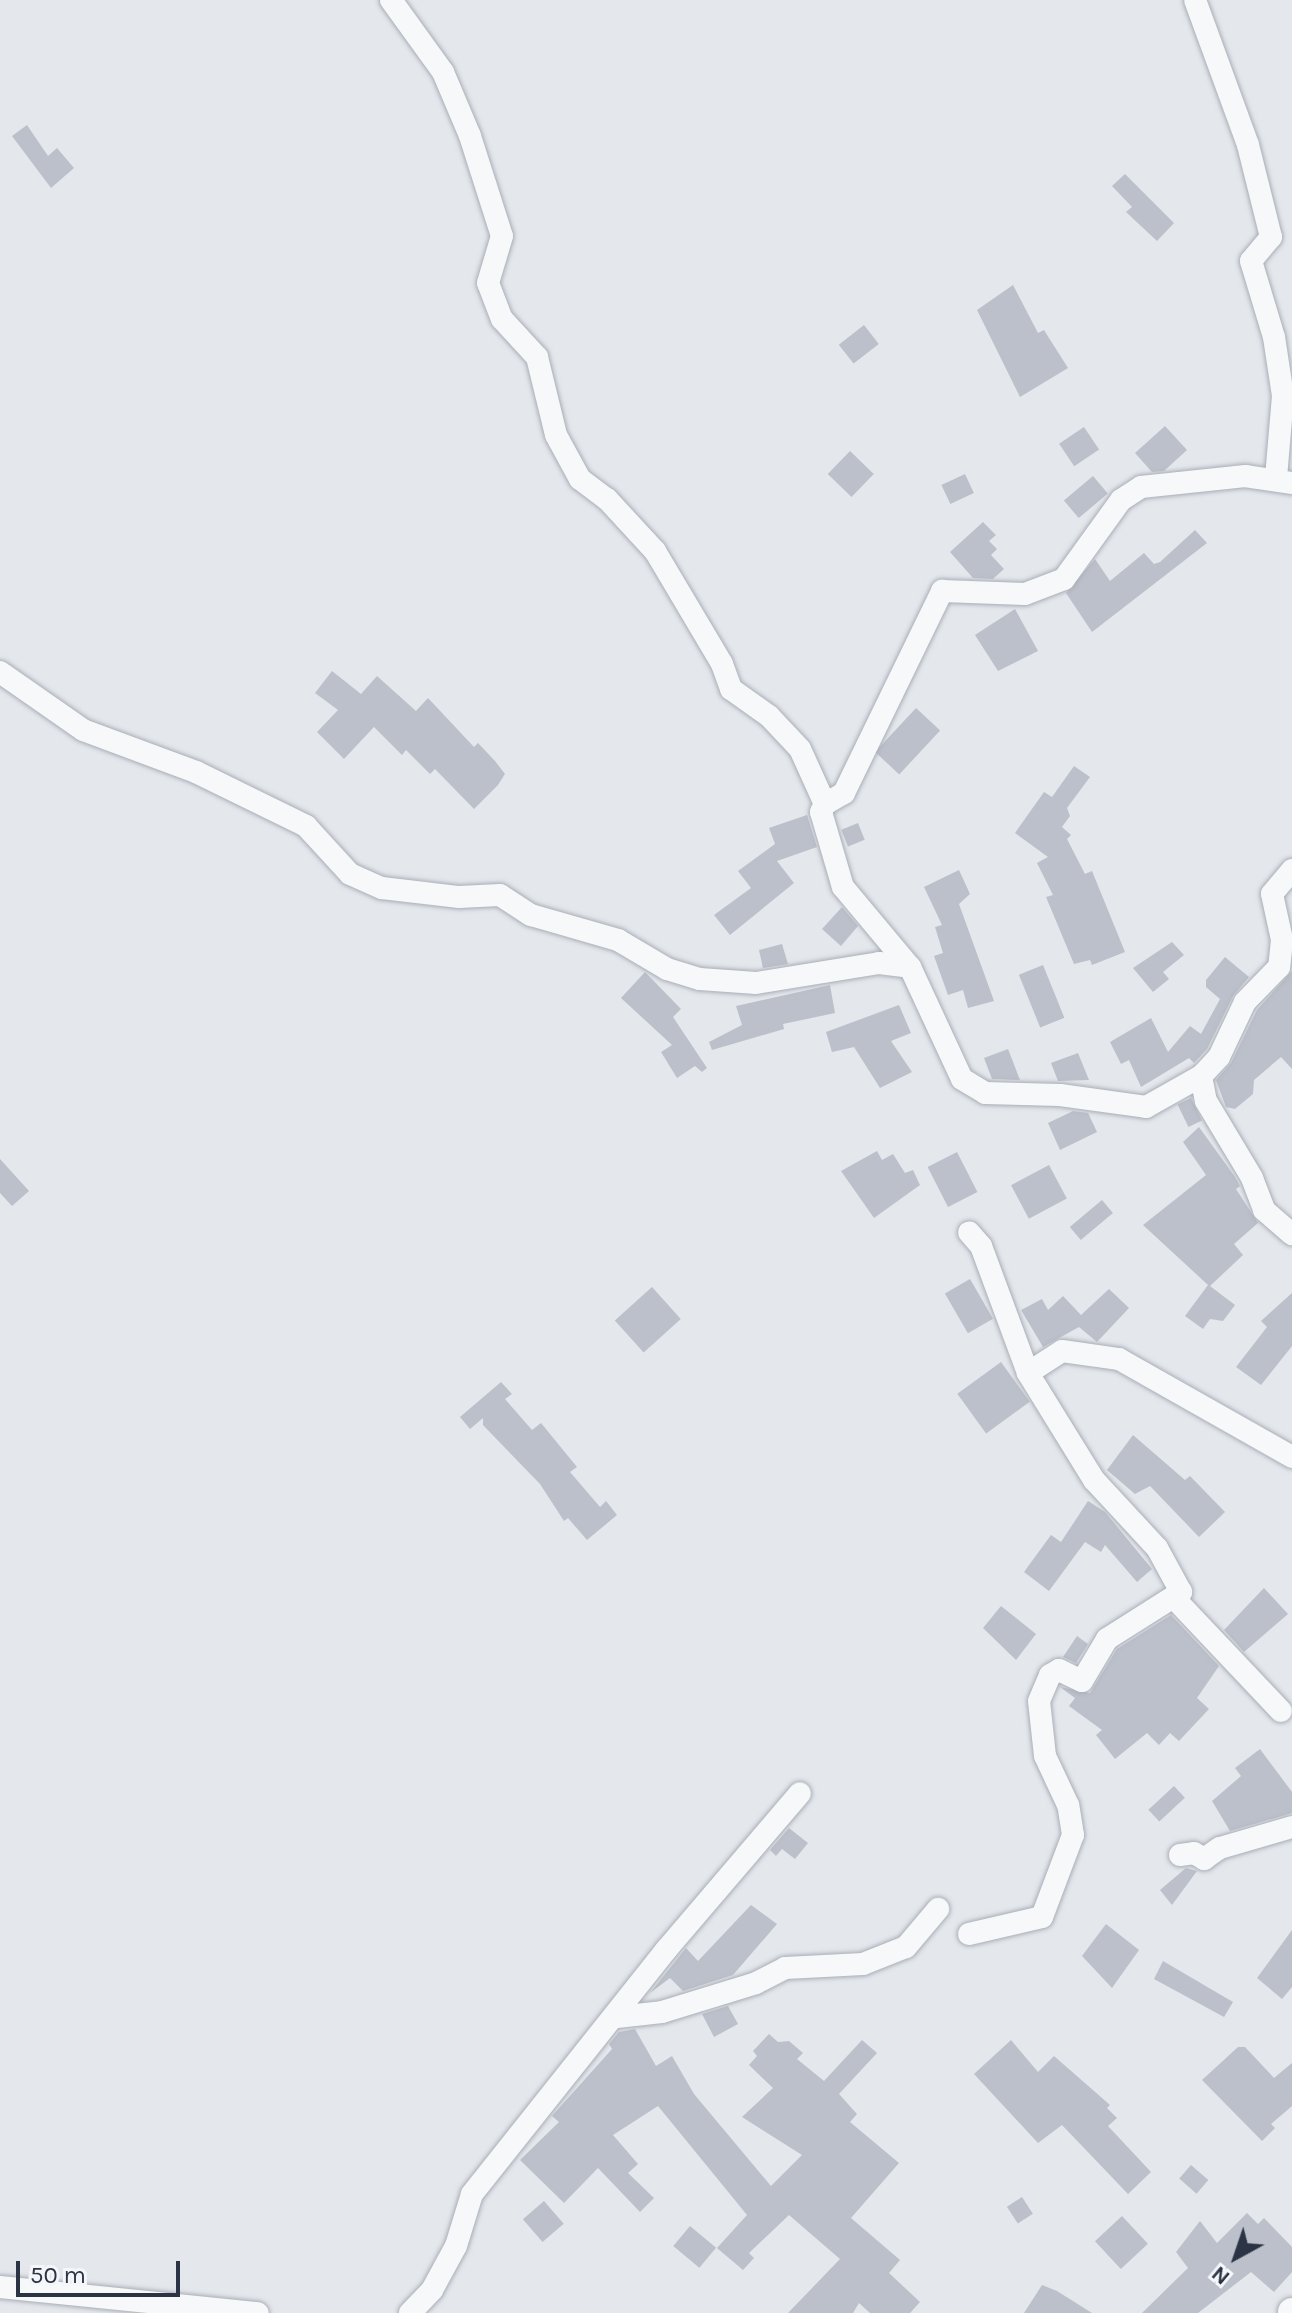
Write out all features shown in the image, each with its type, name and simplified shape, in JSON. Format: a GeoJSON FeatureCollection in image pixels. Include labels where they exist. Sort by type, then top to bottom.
{"type":"FeatureCollection","features":[{"type":"Feature","properties":{"kind":"street"},"geometry":{"type":"LineString","coordinates":[[391,0],[443,72],[470,136],[502,236],[488,283],[502,319],[537,357],[556,435],[580,479],[607,499],[655,551],[722,664],[731,689],[769,716],[800,749],[825,804]]}},
{"type":"Feature","properties":{"kind":"street"},"geometry":{"type":"LineString","coordinates":[[1195,0],[1248,145],[1271,237],[1251,261],[1274,337],[1283,396],[1284,481],[1194,479],[1141,487],[1121,500],[1064,579],[1025,594],[942,591],[844,793],[825,804],[821,812],[843,887],[910,967],[962,1079],[985,1093],[1060,1095],[1146,1107],[1201,1076],[1219,1057],[1245,1002],[1279,967],[1282,940],[1272,894],[1292,870]]}},
{"type":"Feature","properties":{"kind":"street"},"geometry":{"type":"LineString","coordinates":[[0,672],[83,730],[196,772],[306,826],[350,874],[382,888],[459,897],[500,895],[531,915],[618,940],[667,969],[700,979],[756,983],[879,963],[910,967]]}},
{"type":"Feature","properties":{"kind":"street"},"geometry":{"type":"LineString","coordinates":[[1201,1076],[1206,1101],[1252,1178],[1264,1210],[1292,1234]]}},
{"type":"Feature","properties":{"kind":"street"},"geometry":{"type":"LineString","coordinates":[[969,1232],[981,1246],[1028,1373],[1094,1480],[1157,1548],[1181,1592],[1175,1599],[1107,1639],[1082,1681],[1059,1670],[1050,1675],[1039,1701],[1045,1756],[1068,1805],[1073,1835],[1042,1917],[969,1934]]}},
{"type":"Feature","properties":{"kind":"street"},"geometry":{"type":"LineString","coordinates":[[1028,1373],[1062,1351],[1119,1359],[1292,1457]]}},
{"type":"Feature","properties":{"kind":"street"},"geometry":{"type":"LineString","coordinates":[[1175,1599],[1281,1711]]}},
{"type":"Feature","properties":{"kind":"street"},"geometry":{"type":"LineString","coordinates":[[410,2313],[432,2290],[456,2246],[472,2194],[617,2017],[666,1950],[800,1793]]}},
{"type":"Feature","properties":{"kind":"street"},"geometry":{"type":"LineString","coordinates":[[1180,1855],[1194,1853],[1204,1859],[1220,1848],[1292,1827]]}},
{"type":"Feature","properties":{"kind":"street"},"geometry":{"type":"LineString","coordinates":[[617,2017],[662,2012],[756,1983],[785,1968],[863,1964],[906,1947],[938,1909]]}},
{"type":"Feature","properties":{"kind":"street"},"geometry":{"type":"LineString","coordinates":[[0,2287],[258,2313]]}},
{"type":"Feature","properties":{"kind":"building"},"geometry":{"type":"Polygon","coordinates":[[[27,125],[48,156],[57,148],[74,168],[51,188],[12,136],[27,125]]]}},
{"type":"Feature","properties":{"kind":"building"},"geometry":{"type":"Polygon","coordinates":[[[1125,174],[1174,223],[1157,241],[1126,212],[1132,207],[1112,186],[1125,174]]]}},
{"type":"Feature","properties":{"kind":"building"},"geometry":{"type":"Polygon","coordinates":[[[1013,285],[1038,333],[1044,330],[1068,368],[1020,397],[977,310],[1013,285]]]}},
{"type":"Feature","properties":{"kind":"building"},"geometry":{"type":"Polygon","coordinates":[[[864,325],[879,344],[854,364],[839,345],[864,325]]]}},
{"type":"Feature","properties":{"kind":"building"},"geometry":{"type":"Polygon","coordinates":[[[1165,426],[1187,450],[1164,471],[1152,472],[1135,453],[1165,426]]]}},
{"type":"Feature","properties":{"kind":"building"},"geometry":{"type":"Polygon","coordinates":[[[1084,427],[1099,449],[1074,466],[1059,444],[1084,427]]]}},
{"type":"Feature","properties":{"kind":"building"},"geometry":{"type":"Polygon","coordinates":[[[850,451],[874,474],[852,497],[828,474],[850,451]]]}},
{"type":"Feature","properties":{"kind":"building"},"geometry":{"type":"Polygon","coordinates":[[[965,474],[974,493],[950,504],[941,485],[965,474]]]}},
{"type":"Feature","properties":{"kind":"building"},"geometry":{"type":"Polygon","coordinates":[[[1093,476],[1108,494],[1079,518],[1064,500],[1093,476]]]}},
{"type":"Feature","properties":{"kind":"building"},"geometry":{"type":"Polygon","coordinates":[[[983,522],[996,535],[989,541],[997,549],[991,555],[1004,569],[993,579],[973,578],[950,552],[983,522]]]}},
{"type":"Feature","properties":{"kind":"building"},"geometry":{"type":"Polygon","coordinates":[[[1195,530],[1207,543],[1092,632],[1066,593],[1095,559],[1110,581],[1144,553],[1154,564],[1160,562],[1195,530]]]}},
{"type":"Feature","properties":{"kind":"building"},"geometry":{"type":"Polygon","coordinates":[[[1015,609],[1038,651],[998,671],[975,635],[1015,609]]]}},
{"type":"Feature","properties":{"kind":"building"},"geometry":{"type":"Polygon","coordinates":[[[332,671],[361,694],[377,676],[416,711],[428,698],[474,747],[478,743],[495,761],[505,774],[498,785],[474,809],[435,769],[430,774],[406,750],[402,755],[374,727],[344,759],[317,732],[338,710],[315,693],[332,671]]]}},
{"type":"Feature","properties":{"kind":"building"},"geometry":{"type":"Polygon","coordinates":[[[916,708],[940,731],[899,774],[875,752],[916,708]]]}},
{"type":"Feature","properties":{"kind":"building"},"geometry":{"type":"Polygon","coordinates":[[[1074,766],[1090,777],[1067,808],[1070,816],[1062,827],[1071,835],[1067,839],[1085,874],[1092,871],[1125,952],[1092,965],[1090,960],[1074,964],[1046,897],[1053,895],[1037,863],[1048,857],[1015,833],[1044,792],[1052,797],[1074,766]]]}},
{"type":"Feature","properties":{"kind":"building"},"geometry":{"type":"Polygon","coordinates":[[[807,815],[817,847],[777,861],[794,883],[730,935],[714,915],[751,888],[738,871],[775,844],[769,828],[807,815]]]}},
{"type":"Feature","properties":{"kind":"building"},"geometry":{"type":"Polygon","coordinates":[[[858,823],[865,840],[848,846],[841,830],[858,823]]]}},
{"type":"Feature","properties":{"kind":"building"},"geometry":{"type":"Polygon","coordinates":[[[959,870],[970,894],[959,904],[994,1001],[968,1008],[963,990],[948,995],[934,956],[943,953],[935,927],[942,925],[924,887],[959,870]]]}},
{"type":"Feature","properties":{"kind":"building"},"geometry":{"type":"Polygon","coordinates":[[[842,907],[858,926],[841,946],[822,929],[842,907]]]}},
{"type":"Feature","properties":{"kind":"building"},"geometry":{"type":"Polygon","coordinates":[[[1172,942],[1184,955],[1163,972],[1169,979],[1153,992],[1133,968],[1172,942]]]}},
{"type":"Feature","properties":{"kind":"building"},"geometry":{"type":"Polygon","coordinates":[[[782,944],[788,964],[763,968],[759,950],[782,944]]]}},
{"type":"Feature","properties":{"kind":"building"},"geometry":{"type":"Polygon","coordinates":[[[1225,957],[1249,977],[1233,996],[1207,1049],[1194,1063],[1189,1058],[1141,1087],[1129,1060],[1121,1064],[1110,1042],[1151,1018],[1168,1052],[1190,1026],[1201,1034],[1220,999],[1206,987],[1206,980],[1225,957]]]}},
{"type":"Feature","properties":{"kind":"building"},"geometry":{"type":"Polygon","coordinates":[[[1043,965],[1064,1018],[1040,1028],[1019,975],[1043,965]]]}},
{"type":"Feature","properties":{"kind":"building"},"geometry":{"type":"Polygon","coordinates":[[[1292,971],[1292,1069],[1281,1057],[1254,1080],[1253,1094],[1235,1109],[1226,1107],[1216,1080],[1231,1063],[1257,1010],[1292,971]]]}},
{"type":"Feature","properties":{"kind":"building"},"geometry":{"type":"Polygon","coordinates":[[[645,972],[681,1009],[673,1017],[707,1068],[702,1072],[695,1066],[677,1078],[661,1052],[672,1045],[621,998],[645,972]]]}},
{"type":"Feature","properties":{"kind":"building"},"geometry":{"type":"Polygon","coordinates":[[[830,985],[835,1013],[783,1024],[784,1029],[712,1050],[709,1042],[742,1025],[736,1006],[830,985]]]}},
{"type":"Feature","properties":{"kind":"building"},"geometry":{"type":"Polygon","coordinates":[[[899,1005],[911,1033],[891,1041],[912,1072],[880,1088],[854,1047],[832,1052],[826,1032],[899,1005]]]}},
{"type":"Feature","properties":{"kind":"building"},"geometry":{"type":"Polygon","coordinates":[[[1008,1049],[1020,1080],[992,1079],[984,1058],[1008,1049]]]}},
{"type":"Feature","properties":{"kind":"building"},"geometry":{"type":"Polygon","coordinates":[[[1078,1053],[1089,1080],[1058,1081],[1051,1063],[1078,1053]]]}},
{"type":"Feature","properties":{"kind":"building"},"geometry":{"type":"Polygon","coordinates":[[[1191,1098],[1202,1120],[1188,1127],[1178,1105],[1191,1098]]]}},
{"type":"Feature","properties":{"kind":"building"},"geometry":{"type":"Polygon","coordinates":[[[1073,1111],[1088,1113],[1097,1132],[1060,1150],[1048,1123],[1073,1111]]]}},
{"type":"Feature","properties":{"kind":"building"},"geometry":{"type":"Polygon","coordinates":[[[1199,1127],[1235,1177],[1240,1186],[1236,1189],[1258,1223],[1234,1244],[1243,1255],[1210,1286],[1235,1305],[1223,1321],[1210,1319],[1203,1329],[1185,1316],[1208,1285],[1143,1225],[1206,1175],[1183,1142],[1199,1127]]]}},
{"type":"Feature","properties":{"kind":"building"},"geometry":{"type":"Polygon","coordinates":[[[877,1151],[882,1160],[893,1154],[905,1173],[913,1170],[920,1185],[874,1218],[841,1171],[877,1151]]]}},
{"type":"Feature","properties":{"kind":"building"},"geometry":{"type":"Polygon","coordinates":[[[957,1152],[977,1192],[948,1207],[928,1167],[957,1152]]]}},
{"type":"Feature","properties":{"kind":"building"},"geometry":{"type":"Polygon","coordinates":[[[0,1159],[29,1191],[12,1206],[0,1193],[0,1159]]]}},
{"type":"Feature","properties":{"kind":"building"},"geometry":{"type":"Polygon","coordinates":[[[1049,1165],[1067,1199],[1029,1219],[1011,1185],[1049,1165]]]}},
{"type":"Feature","properties":{"kind":"building"},"geometry":{"type":"Polygon","coordinates":[[[1102,1200],[1113,1213],[1081,1240],[1070,1227],[1102,1200]]]}},
{"type":"Feature","properties":{"kind":"building"},"geometry":{"type":"Polygon","coordinates":[[[970,1279],[993,1319],[968,1333],[945,1294],[970,1279]]]}},
{"type":"Feature","properties":{"kind":"building"},"geometry":{"type":"Polygon","coordinates":[[[652,1287],[681,1319],[644,1352],[615,1320],[652,1287]]]}},
{"type":"Feature","properties":{"kind":"building"},"geometry":{"type":"Polygon","coordinates":[[[1109,1289],[1129,1308],[1097,1342],[1079,1327],[1043,1347],[1021,1310],[1042,1299],[1048,1310],[1063,1296],[1081,1315],[1109,1289]]]}},
{"type":"Feature","properties":{"kind":"building"},"geometry":{"type":"Polygon","coordinates":[[[1292,1293],[1292,1346],[1261,1385],[1236,1367],[1267,1327],[1261,1321],[1292,1293]]]}},
{"type":"Feature","properties":{"kind":"building"},"geometry":{"type":"Polygon","coordinates":[[[1001,1362],[1030,1402],[986,1433],[957,1394],[1001,1362]]]}},
{"type":"Feature","properties":{"kind":"building"},"geometry":{"type":"Polygon","coordinates":[[[501,1382],[512,1394],[505,1399],[532,1430],[541,1423],[577,1467],[570,1472],[600,1507],[606,1501],[617,1515],[587,1540],[568,1518],[564,1521],[540,1484],[483,1425],[483,1418],[470,1429],[460,1417],[501,1382]]]}},
{"type":"Feature","properties":{"kind":"building"},"geometry":{"type":"Polygon","coordinates":[[[1133,1435],[1185,1480],[1190,1476],[1225,1512],[1199,1537],[1150,1486],[1135,1494],[1107,1470],[1133,1435]]]}},
{"type":"Feature","properties":{"kind":"building"},"geometry":{"type":"Polygon","coordinates":[[[1088,1501],[1105,1512],[1152,1569],[1137,1582],[1105,1545],[1101,1552],[1085,1542],[1049,1591],[1024,1572],[1051,1535],[1061,1542],[1088,1501]]]}},
{"type":"Feature","properties":{"kind":"building"},"geometry":{"type":"Polygon","coordinates":[[[1264,1588],[1288,1614],[1244,1652],[1224,1630],[1264,1588]]]}},
{"type":"Feature","properties":{"kind":"building"},"geometry":{"type":"Polygon","coordinates":[[[1001,1606],[1036,1634],[1016,1660],[983,1628],[1001,1606]]]}},
{"type":"Feature","properties":{"kind":"building"},"geometry":{"type":"Polygon","coordinates":[[[1171,1615],[1219,1666],[1197,1698],[1209,1709],[1179,1741],[1170,1733],[1159,1745],[1147,1733],[1115,1759],[1096,1735],[1102,1730],[1069,1706],[1075,1698],[1060,1687],[1090,1693],[1117,1649],[1171,1615]]]}},
{"type":"Feature","properties":{"kind":"building"},"geometry":{"type":"Polygon","coordinates":[[[1077,1636],[1088,1644],[1076,1663],[1063,1657],[1077,1636]]]}},
{"type":"Feature","properties":{"kind":"building"},"geometry":{"type":"Polygon","coordinates":[[[1260,1749],[1292,1792],[1292,1813],[1230,1831],[1212,1801],[1241,1776],[1235,1768],[1260,1749]]]}},
{"type":"Feature","properties":{"kind":"building"},"geometry":{"type":"Polygon","coordinates":[[[1174,1786],[1185,1798],[1159,1822],[1148,1810],[1174,1786]]]}},
{"type":"Feature","properties":{"kind":"building"},"geometry":{"type":"Polygon","coordinates":[[[789,1828],[808,1843],[795,1859],[782,1849],[776,1856],[770,1850],[789,1828]]]}},
{"type":"Feature","properties":{"kind":"building"},"geometry":{"type":"Polygon","coordinates":[[[1186,1868],[1197,1871],[1172,1905],[1160,1890],[1186,1868]]]}},
{"type":"Feature","properties":{"kind":"building"},"geometry":{"type":"Polygon","coordinates":[[[751,1905],[777,1924],[733,1975],[683,1991],[670,1978],[650,1993],[686,1948],[698,1961],[751,1905]]]}},
{"type":"Feature","properties":{"kind":"building"},"geometry":{"type":"Polygon","coordinates":[[[1106,1924],[1139,1950],[1112,1988],[1082,1956],[1106,1924]]]}},
{"type":"Feature","properties":{"kind":"building"},"geometry":{"type":"Polygon","coordinates":[[[1292,1930],[1292,1987],[1282,1999],[1257,1978],[1292,1930]]]}},
{"type":"Feature","properties":{"kind":"building"},"geometry":{"type":"Polygon","coordinates":[[[1163,1961],[1233,2002],[1224,2017],[1154,1979],[1163,1961]]]}},
{"type":"Feature","properties":{"kind":"building"},"geometry":{"type":"Polygon","coordinates":[[[728,2006],[738,2024],[714,2037],[702,2014],[728,2006]]]}},
{"type":"Feature","properties":{"kind":"building"},"geometry":{"type":"Polygon","coordinates":[[[635,2029],[656,2066],[672,2056],[694,2094],[771,2186],[802,2155],[742,2117],[773,2088],[749,2065],[757,2056],[753,2051],[769,2034],[778,2042],[789,2041],[803,2053],[797,2059],[824,2081],[862,2040],[877,2053],[839,2094],[857,2114],[850,2122],[899,2163],[851,2218],[900,2260],[889,2273],[920,2302],[910,2313],[870,2313],[859,2303],[853,2313],[788,2313],[840,2259],[789,2215],[749,2253],[754,2258],[743,2270],[717,2248],[747,2215],[658,2106],[613,2135],[638,2164],[628,2173],[654,2198],[640,2212],[598,2168],[564,2203],[520,2160],[559,2122],[552,2116],[612,2049],[609,2044],[619,2032],[635,2029]]]}},
{"type":"Feature","properties":{"kind":"building"},"geometry":{"type":"Polygon","coordinates":[[[1011,2040],[1038,2072],[1054,2056],[1110,2105],[1107,2108],[1117,2118],[1108,2126],[1151,2172],[1128,2194],[1062,2125],[1038,2143],[974,2074],[1011,2040]]]}},
{"type":"Feature","properties":{"kind":"building"},"geometry":{"type":"Polygon","coordinates":[[[1238,2047],[1245,2047],[1274,2078],[1292,2063],[1292,2106],[1271,2124],[1275,2128],[1262,2141],[1202,2080],[1238,2047]]]}},
{"type":"Feature","properties":{"kind":"building"},"geometry":{"type":"Polygon","coordinates":[[[1191,2165],[1208,2180],[1197,2194],[1179,2179],[1191,2165]]]}},
{"type":"Feature","properties":{"kind":"building"},"geometry":{"type":"Polygon","coordinates":[[[1022,2197],[1033,2214],[1018,2224],[1007,2207],[1022,2197]]]}},
{"type":"Feature","properties":{"kind":"building"},"geometry":{"type":"Polygon","coordinates":[[[544,2201],[564,2224],[543,2242],[523,2219],[544,2201]]]}},
{"type":"Feature","properties":{"kind":"building"},"geometry":{"type":"Polygon","coordinates":[[[1247,2213],[1258,2224],[1264,2218],[1292,2247],[1292,2272],[1274,2292],[1251,2272],[1198,2313],[1142,2313],[1188,2268],[1176,2252],[1200,2221],[1217,2243],[1247,2213]]]}},
{"type":"Feature","properties":{"kind":"building"},"geometry":{"type":"Polygon","coordinates":[[[1122,2216],[1148,2244],[1121,2269],[1095,2241],[1122,2216]]]}},
{"type":"Feature","properties":{"kind":"building"},"geometry":{"type":"Polygon","coordinates":[[[690,2226],[716,2248],[699,2268],[673,2246],[690,2226]]]}},
{"type":"Feature","properties":{"kind":"building"},"geometry":{"type":"Polygon","coordinates":[[[1042,2285],[1057,2291],[1092,2313],[1024,2313],[1042,2285]]]}}]}
